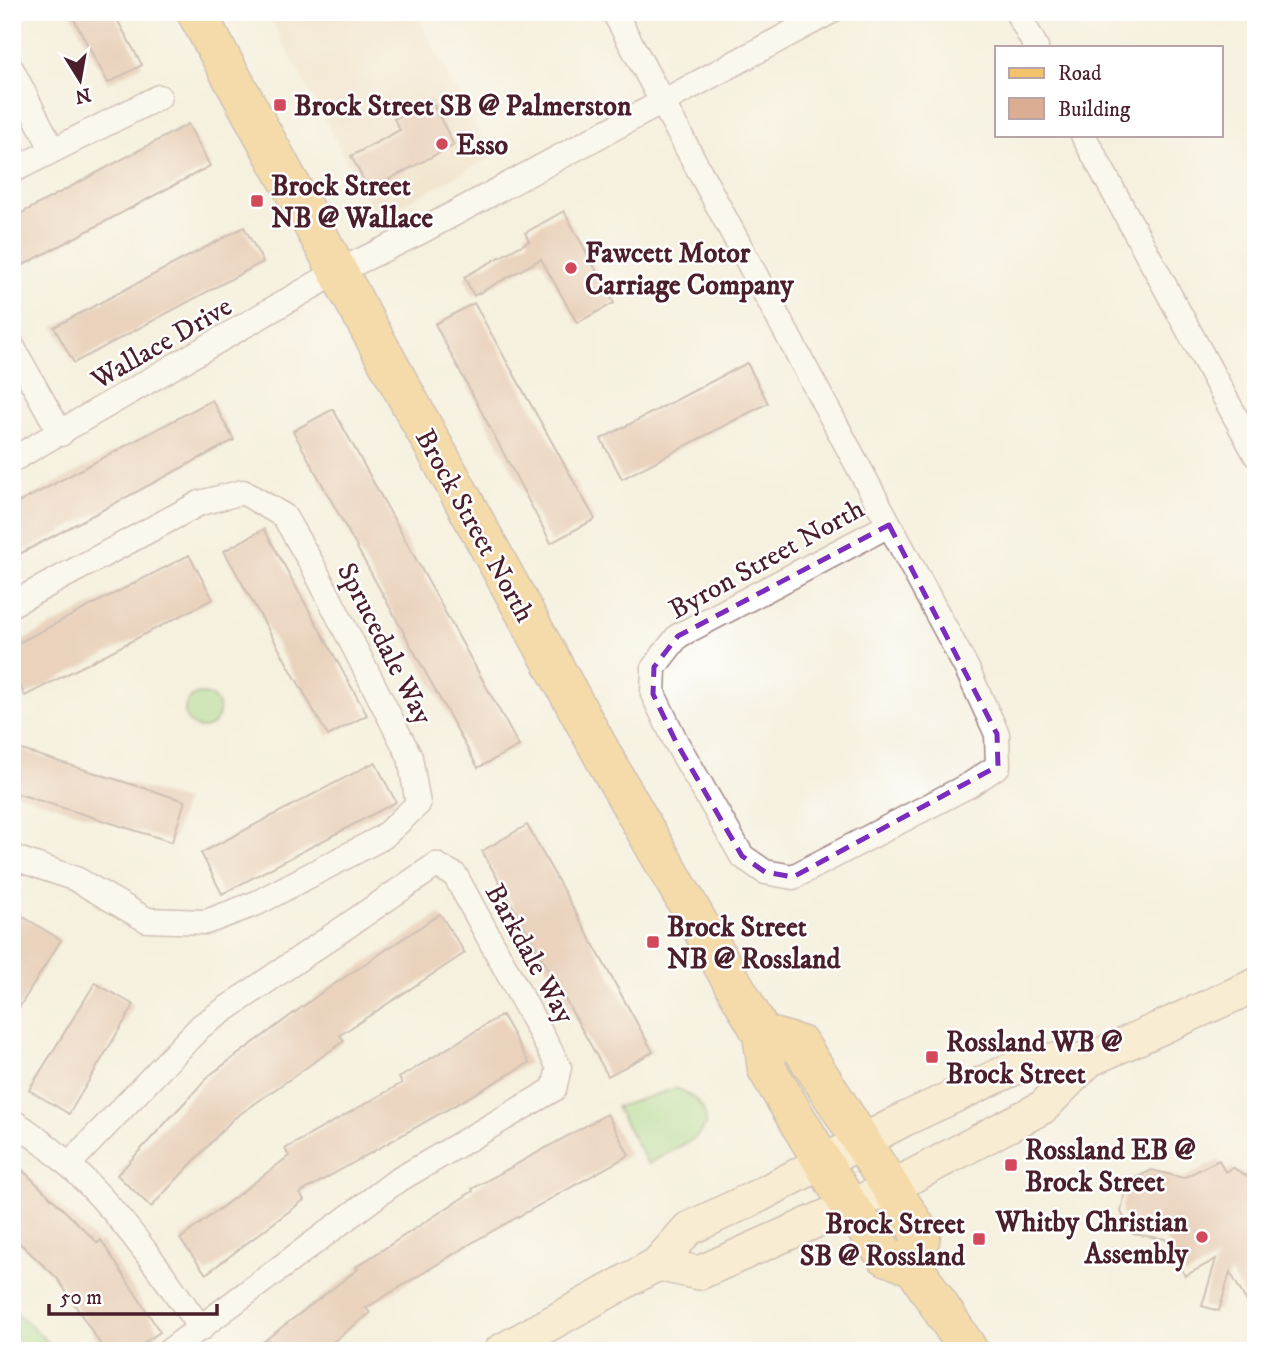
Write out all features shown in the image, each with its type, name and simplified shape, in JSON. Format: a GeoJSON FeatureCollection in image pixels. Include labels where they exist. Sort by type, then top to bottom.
{"type":"FeatureCollection","features":[{"type":"Feature","properties":{"kind":"main road","name":"Brock Street North"},"geometry":{"type":"LineString","coordinates":[[196,12],[612,772],[762,1034],[767,1069],[849,1206],[886,1256],[914,1267]]}},
{"type":"Feature","properties":{"kind":"main road"},"geometry":{"type":"LineString","coordinates":[[657,1264],[699,1273],[890,1188],[1043,1107],[1088,1060],[1256,985]]}},
{"type":"Feature","properties":{"kind":"main road"},"geometry":{"type":"LineString","coordinates":[[762,1034],[800,1045],[863,1140],[921,1235],[914,1267],[969,1351]]}},
{"type":"Feature","properties":{"kind":"main road"},"geometry":{"type":"LineString","coordinates":[[501,1351],[657,1264],[688,1229],[760,1195],[863,1140],[1032,1060],[1088,1060]]}},
{"type":"Feature","properties":{"kind":"street","name":"Byron Street North"},"geometry":{"type":"LineString","coordinates":[[614,12],[967,669],[997,734],[998,766],[960,789],[793,877],[765,872],[742,856],[689,765],[653,694],[654,667],[678,636],[889,525]]}},
{"type":"Feature","properties":{"kind":"street","name":"Wallace Drive"},"geometry":{"type":"LineString","coordinates":[[12,460],[337,272],[663,103],[830,12]]}},
{"type":"Feature","properties":{"kind":"street"},"geometry":{"type":"LineString","coordinates":[[1017,12],[1035,46]]}},
{"type":"Feature","properties":{"kind":"street"},"geometry":{"type":"LineString","coordinates":[[12,71],[52,149]]}},
{"type":"Feature","properties":{"kind":"street"},"geometry":{"type":"LineString","coordinates":[[12,171],[159,97]]}},
{"type":"Feature","properties":{"kind":"street"},"geometry":{"type":"LineString","coordinates":[[1084,136],[1256,455]]}},
{"type":"Feature","properties":{"kind":"street"},"geometry":{"type":"LineString","coordinates":[[12,346],[61,434]]}},
{"type":"Feature","properties":{"kind":"street","name":"Sprucedale Way"},"geometry":{"type":"LineString","coordinates":[[12,604],[200,503],[243,492],[284,516],[410,757],[418,804],[383,837],[257,903],[206,922],[147,920],[76,879],[12,857]]}},
{"type":"Feature","properties":{"kind":"street","name":"Barkdale Way"},"geometry":{"type":"LineString","coordinates":[[69,1164],[201,1026],[436,865],[455,875],[559,1067],[554,1089],[395,1182],[169,1351]]}},
{"type":"Feature","properties":{"kind":"street"},"geometry":{"type":"LineString","coordinates":[[12,1121],[69,1164],[120,1218],[201,1329]]}},
{"type":"Feature","properties":{"kind":"highlighted area"},"geometry":{"type":"Polygon","coordinates":[[[889,525],[997,734],[998,766],[793,877],[765,872],[742,856],[676,742],[653,694],[654,667],[678,636],[889,525]]]}},
{"type":"Feature","properties":{"kind":"shaded area"},"geometry":{"type":"Polygon","coordinates":[[[267,12],[415,12],[492,157],[377,218],[267,12]]]}},
{"type":"Feature","properties":{"kind":"green space"},"geometry":{"type":"Polygon","coordinates":[[[202,694],[214,699],[219,711],[214,723],[202,728],[190,723],[185,711],[190,699],[202,694]]]}},
{"type":"Feature","properties":{"kind":"green space"},"geometry":{"type":"Polygon","coordinates":[[[676,1088],[698,1102],[704,1112],[706,1125],[695,1138],[648,1164],[616,1107],[676,1088]]]}},
{"type":"Feature","properties":{"kind":"green space"},"geometry":{"type":"Polygon","coordinates":[[[12,1309],[58,1351],[12,1351],[12,1309]]]}},
{"type":"Feature","properties":{"kind":"building"},"geometry":{"type":"Polygon","coordinates":[[[70,12],[113,12],[142,65],[108,83],[70,12]]]}},
{"type":"Feature","properties":{"kind":"building"},"geometry":{"type":"Polygon","coordinates":[[[431,100],[454,145],[369,190],[351,156],[400,130],[394,119],[431,100]]]}},
{"type":"Feature","properties":{"kind":"building"},"geometry":{"type":"Polygon","coordinates":[[[188,124],[210,166],[12,271],[12,218],[188,124]]]}},
{"type":"Feature","properties":{"kind":"building","name":"Fawcett Motor Carriage Company"},"geometry":{"type":"Polygon","coordinates":[[[564,211],[614,303],[577,323],[541,259],[474,296],[464,277],[529,241],[525,233],[564,211]]]}},
{"type":"Feature","properties":{"kind":"building"},"geometry":{"type":"Polygon","coordinates":[[[244,227],[263,262],[74,363],[54,327],[244,227]]]}},
{"type":"Feature","properties":{"kind":"building"},"geometry":{"type":"Polygon","coordinates":[[[474,303],[595,519],[551,543],[435,324],[474,303]]]}},
{"type":"Feature","properties":{"kind":"building"},"geometry":{"type":"Polygon","coordinates":[[[747,363],[768,403],[622,479],[601,439],[747,363]]]}},
{"type":"Feature","properties":{"kind":"building"},"geometry":{"type":"Polygon","coordinates":[[[212,400],[234,440],[12,558],[12,506],[212,400]]]}},
{"type":"Feature","properties":{"kind":"building"},"geometry":{"type":"Polygon","coordinates":[[[333,409],[519,746],[478,768],[293,431],[333,409]]]}},
{"type":"Feature","properties":{"kind":"building"},"geometry":{"type":"Polygon","coordinates":[[[264,529],[367,715],[328,736],[224,551],[264,529]]]}},
{"type":"Feature","properties":{"kind":"building"},"geometry":{"type":"Polygon","coordinates":[[[189,555],[213,599],[25,696],[12,671],[12,646],[189,555]]]}},
{"type":"Feature","properties":{"kind":"building"},"geometry":{"type":"Polygon","coordinates":[[[12,747],[185,801],[172,842],[12,792],[12,747]]]}},
{"type":"Feature","properties":{"kind":"building"},"geometry":{"type":"Polygon","coordinates":[[[375,762],[396,802],[222,894],[201,853],[375,762]]]}},
{"type":"Feature","properties":{"kind":"building"},"geometry":{"type":"Polygon","coordinates":[[[527,825],[653,1052],[608,1076],[482,851],[527,825]]]}},
{"type":"Feature","properties":{"kind":"building"},"geometry":{"type":"Polygon","coordinates":[[[12,910],[61,940],[12,1019],[12,910]]]}},
{"type":"Feature","properties":{"kind":"building"},"geometry":{"type":"Polygon","coordinates":[[[440,914],[465,953],[340,1035],[344,1041],[233,1119],[151,1207],[117,1175],[210,1075],[321,993],[440,914]]]}},
{"type":"Feature","properties":{"kind":"building"},"geometry":{"type":"Polygon","coordinates":[[[95,983],[134,1005],[69,1114],[29,1090],[95,983]]]}},
{"type":"Feature","properties":{"kind":"building"},"geometry":{"type":"Polygon","coordinates":[[[502,1015],[529,1063],[300,1193],[304,1200],[206,1274],[180,1239],[289,1156],[285,1149],[402,1083],[399,1078],[502,1015]]]}},
{"type":"Feature","properties":{"kind":"building"},"geometry":{"type":"Polygon","coordinates":[[[607,1114],[629,1155],[480,1238],[366,1308],[370,1313],[321,1351],[251,1351],[358,1269],[356,1267],[473,1191],[472,1189],[607,1114]]]}},
{"type":"Feature","properties":{"kind":"building"},"geometry":{"type":"Polygon","coordinates":[[[12,1160],[98,1243],[101,1240],[160,1332],[132,1351],[105,1351],[57,1278],[12,1236],[12,1160]]]}},
{"type":"Feature","properties":{"kind":"building","name":"Whitby Christian Assembly"},"geometry":{"type":"Polygon","coordinates":[[[1219,1160],[1225,1172],[1233,1168],[1256,1181],[1256,1318],[1230,1272],[1219,1311],[1202,1306],[1216,1259],[1185,1276],[1165,1239],[1133,1234],[1121,1212],[1127,1182],[1152,1170],[1183,1178],[1219,1160]]]}},
{"type":"Feature","properties":{"kind":"place","name":"Brock Street SB @ Palmerston"},"geometry":{"type":"Point","coordinates":[280,105]}},
{"type":"Feature","properties":{"kind":"place","name":"Esso"},"geometry":{"type":"Point","coordinates":[442,144]}},
{"type":"Feature","properties":{"kind":"place","name":"Brock Street NB @ Wallace"},"geometry":{"type":"Point","coordinates":[257,201]}},
{"type":"Feature","properties":{"kind":"place","name":"Fawcett Motor Carriage Company"},"geometry":{"type":"Point","coordinates":[571,268]}},
{"type":"Feature","properties":{"kind":"place","name":"Brock Street NB @ Rossland"},"geometry":{"type":"Point","coordinates":[653,942]}},
{"type":"Feature","properties":{"kind":"place","name":"Rossland WB @ Brock Street"},"geometry":{"type":"Point","coordinates":[932,1057]}},
{"type":"Feature","properties":{"kind":"place","name":"Rossland EB @ Brock Street"},"geometry":{"type":"Point","coordinates":[1011,1165]}},
{"type":"Feature","properties":{"kind":"place","name":"Whitby Christian Assembly"},"geometry":{"type":"Point","coordinates":[1202,1237]}},
{"type":"Feature","properties":{"kind":"place","name":"Brock Street SB @ Rossland"},"geometry":{"type":"Point","coordinates":[979,1239]}}]}
